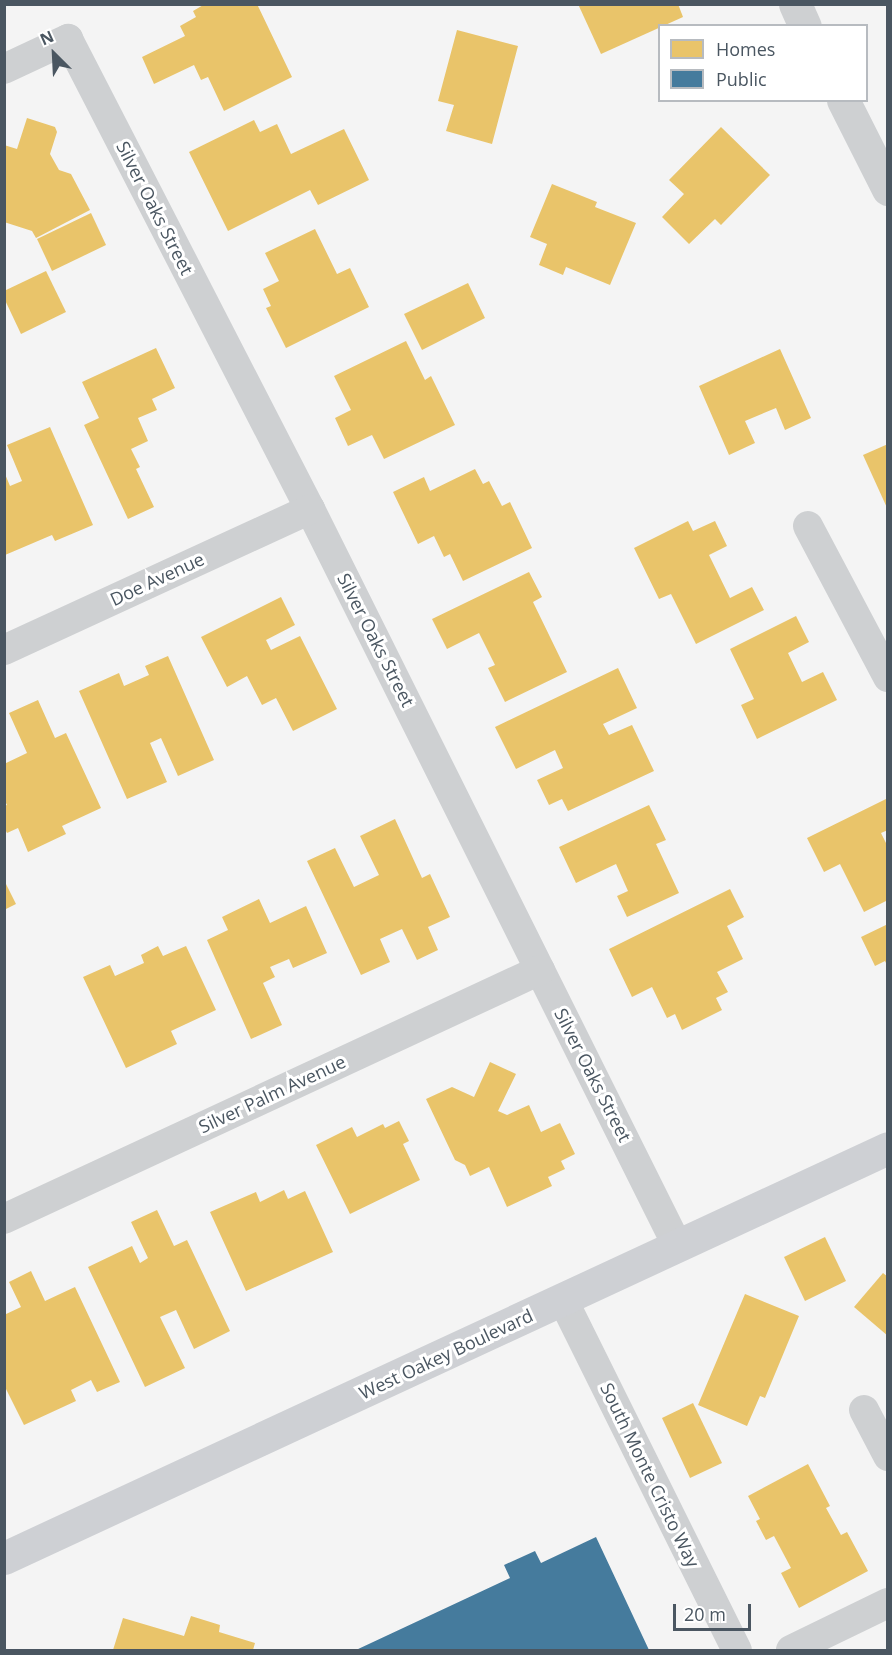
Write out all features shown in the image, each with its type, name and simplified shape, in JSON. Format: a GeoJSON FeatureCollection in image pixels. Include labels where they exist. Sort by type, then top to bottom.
{"type":"FeatureCollection","features":[{"type":"Feature","properties":{"kind":"main road","name":"West Oakey Boulevard"},"geometry":{"type":"LineString","coordinates":[[4,1558],[888,1148]]}},
{"type":"Feature","properties":{"kind":"street"},"geometry":{"type":"LineString","coordinates":[[795,4],[804,24]]}},
{"type":"Feature","properties":{"kind":"street","name":"Silver Oaks Street"},"geometry":{"type":"LineString","coordinates":[[4,69],[68,39],[310,509],[677,1245]]}},
{"type":"Feature","properties":{"kind":"street"},"geometry":{"type":"LineString","coordinates":[[844,102],[888,189]]}},
{"type":"Feature","properties":{"kind":"street","name":"Doe Avenue"},"geometry":{"type":"LineString","coordinates":[[4,650],[310,509]]}},
{"type":"Feature","properties":{"kind":"street"},"geometry":{"type":"LineString","coordinates":[[808,526],[888,677]]}},
{"type":"Feature","properties":{"kind":"street","name":"Silver Palm Avenue"},"geometry":{"type":"LineString","coordinates":[[4,1219],[540,970]]}},
{"type":"Feature","properties":{"kind":"street","name":"South Monte Cristo Way"},"geometry":{"type":"LineString","coordinates":[[563,1300],[737,1650]]}},
{"type":"Feature","properties":{"kind":"street"},"geometry":{"type":"LineString","coordinates":[[864,1410],[888,1456]]}},
{"type":"Feature","properties":{"kind":"street"},"geometry":{"type":"LineString","coordinates":[[791,1650],[888,1603]]}},
{"type":"Feature","properties":{"kind":"building: Homes"},"geometry":{"type":"Polygon","coordinates":[[[205,4],[257,4],[292,77],[224,111],[208,77],[201,80],[194,65],[154,84],[142,57],[185,36],[180,26],[196,17],[193,11],[205,4]]]}},
{"type":"Feature","properties":{"kind":"building: Homes"},"geometry":{"type":"Polygon","coordinates":[[[578,4],[678,4],[683,17],[667,24],[658,24],[658,28],[601,54],[578,4]]]}},
{"type":"Feature","properties":{"kind":"building: Homes"},"geometry":{"type":"Polygon","coordinates":[[[457,30],[518,46],[492,144],[446,131],[454,105],[438,101],[457,30]]]}},
{"type":"Feature","properties":{"kind":"building: Homes"},"geometry":{"type":"Polygon","coordinates":[[[27,118],[55,127],[57,132],[50,154],[59,170],[71,174],[90,210],[36,238],[32,231],[4,222],[4,145],[17,149],[27,118]]]}},
{"type":"Feature","properties":{"kind":"building: Homes"},"geometry":{"type":"Polygon","coordinates":[[[254,120],[260,132],[277,124],[291,154],[344,129],[369,180],[318,205],[310,190],[228,231],[189,152],[254,120]]]}},
{"type":"Feature","properties":{"kind":"building: Homes"},"geometry":{"type":"Polygon","coordinates":[[[721,127],[770,175],[721,225],[715,219],[689,244],[662,217],[684,194],[669,180],[721,127]]]}},
{"type":"Feature","properties":{"kind":"building: Homes"},"geometry":{"type":"Polygon","coordinates":[[[552,184],[597,202],[595,207],[636,223],[610,285],[566,267],[563,275],[539,265],[547,244],[530,237],[552,184]]]}},
{"type":"Feature","properties":{"kind":"building: Homes"},"geometry":{"type":"Polygon","coordinates":[[[91,213],[106,245],[52,271],[37,239],[91,213]]]}},
{"type":"Feature","properties":{"kind":"building: Homes"},"geometry":{"type":"Polygon","coordinates":[[[315,229],[337,274],[350,268],[369,307],[286,348],[266,308],[271,306],[263,289],[279,281],[265,253],[315,229]]]}},
{"type":"Feature","properties":{"kind":"building: Homes"},"geometry":{"type":"Polygon","coordinates":[[[46,271],[66,312],[21,334],[4,298],[4,291],[46,271]]]}},
{"type":"Feature","properties":{"kind":"building: Homes"},"geometry":{"type":"Polygon","coordinates":[[[468,283],[485,318],[422,350],[404,314],[468,283]]]}},
{"type":"Feature","properties":{"kind":"building: Homes"},"geometry":{"type":"Polygon","coordinates":[[[406,341],[425,380],[431,376],[455,425],[384,459],[372,435],[348,446],[335,418],[351,410],[334,376],[406,341]]]}},
{"type":"Feature","properties":{"kind":"building: Homes"},"geometry":{"type":"Polygon","coordinates":[[[156,348],[175,388],[152,399],[157,410],[138,418],[148,441],[131,449],[140,467],[136,469],[154,507],[128,519],[84,425],[99,418],[82,382],[156,348]]]}},
{"type":"Feature","properties":{"kind":"building: Homes"},"geometry":{"type":"Polygon","coordinates":[[[780,349],[811,418],[785,430],[776,408],[745,421],[755,443],[729,455],[699,386],[780,349]]]}},
{"type":"Feature","properties":{"kind":"building: Homes"},"geometry":{"type":"Polygon","coordinates":[[[50,427],[93,525],[55,541],[52,535],[5,555],[5,474],[10,486],[22,481],[7,445],[50,427]]]}},
{"type":"Feature","properties":{"kind":"building: Homes"},"geometry":{"type":"Polygon","coordinates":[[[888,444],[888,510],[863,455],[888,444]]]}},
{"type":"Feature","properties":{"kind":"building: Homes"},"geometry":{"type":"Polygon","coordinates":[[[475,469],[483,484],[489,481],[502,506],[510,502],[532,548],[463,581],[450,554],[444,557],[434,536],[418,544],[393,492],[424,477],[430,491],[475,469]]]}},
{"type":"Feature","properties":{"kind":"building: Homes"},"geometry":{"type":"Polygon","coordinates":[[[688,521],[693,531],[715,521],[727,546],[709,555],[730,598],[752,587],[764,610],[696,644],[671,594],[659,599],[634,548],[688,521]]]}},
{"type":"Feature","properties":{"kind":"building: Homes"},"geometry":{"type":"Polygon","coordinates":[[[529,572],[542,597],[533,602],[567,672],[505,702],[488,668],[495,665],[479,633],[447,649],[432,619],[529,572]]]}},
{"type":"Feature","properties":{"kind":"building: Homes"},"geometry":{"type":"Polygon","coordinates":[[[281,597],[295,625],[266,640],[271,650],[300,636],[337,709],[293,731],[276,698],[262,705],[247,676],[227,687],[201,637],[281,597]]]}},
{"type":"Feature","properties":{"kind":"building: Homes"},"geometry":{"type":"Polygon","coordinates":[[[796,616],[809,642],[788,653],[802,682],[823,672],[837,700],[757,739],[741,705],[754,699],[730,649],[796,616]]]}},
{"type":"Feature","properties":{"kind":"building: Homes"},"geometry":{"type":"Polygon","coordinates":[[[168,656],[214,760],[178,776],[161,738],[150,743],[167,782],[127,799],[79,691],[119,673],[124,686],[149,675],[145,666],[168,656]]]}},
{"type":"Feature","properties":{"kind":"building: Homes"},"geometry":{"type":"Polygon","coordinates":[[[618,668],[637,708],[603,724],[609,735],[632,725],[654,771],[568,811],[562,799],[549,805],[537,780],[563,768],[555,750],[516,769],[495,727],[618,668]]]}},
{"type":"Feature","properties":{"kind":"building: Homes"},"geometry":{"type":"Polygon","coordinates":[[[38,700],[55,738],[66,733],[101,808],[62,826],[66,834],[28,852],[18,828],[7,833],[4,827],[4,806],[7,805],[4,799],[4,764],[27,753],[9,713],[38,700]]]}},
{"type":"Feature","properties":{"kind":"building: Homes"},"geometry":{"type":"Polygon","coordinates":[[[888,798],[888,830],[881,833],[888,847],[888,900],[864,912],[840,864],[824,872],[807,838],[888,798]]]}},
{"type":"Feature","properties":{"kind":"building: Homes"},"geometry":{"type":"Polygon","coordinates":[[[649,805],[666,840],[656,844],[679,893],[627,917],[617,896],[628,891],[616,864],[576,883],[559,847],[649,805]]]}},
{"type":"Feature","properties":{"kind":"building: Homes"},"geometry":{"type":"Polygon","coordinates":[[[395,819],[422,878],[430,874],[450,917],[428,927],[438,950],[417,960],[402,929],[380,939],[390,962],[361,975],[307,861],[335,848],[354,887],[379,875],[360,836],[395,819]]]}},
{"type":"Feature","properties":{"kind":"building: Homes"},"geometry":{"type":"Polygon","coordinates":[[[4,880],[16,904],[4,910],[4,880]]]}},
{"type":"Feature","properties":{"kind":"building: Homes"},"geometry":{"type":"Polygon","coordinates":[[[730,889],[744,917],[727,926],[743,959],[717,972],[728,992],[716,998],[722,1010],[682,1030],[675,1014],[667,1018],[652,987],[632,997],[609,949],[730,889]]]}},
{"type":"Feature","properties":{"kind":"building: Homes"},"geometry":{"type":"Polygon","coordinates":[[[259,899],[270,923],[306,906],[327,953],[293,968],[289,959],[270,967],[275,977],[263,983],[282,1025],[251,1039],[207,940],[228,930],[222,917],[259,899]]]}},
{"type":"Feature","properties":{"kind":"building: Homes"},"geometry":{"type":"Polygon","coordinates":[[[888,924],[888,967],[885,961],[875,966],[861,937],[888,924]]]}},
{"type":"Feature","properties":{"kind":"building: Homes"},"geometry":{"type":"Polygon","coordinates":[[[158,946],[163,956],[186,946],[216,1010],[171,1031],[177,1044],[126,1068],[83,977],[110,965],[115,976],[144,963],[141,955],[158,946]]]}},
{"type":"Feature","properties":{"kind":"building: Homes"},"geometry":{"type":"Polygon","coordinates":[[[490,1062],[516,1074],[498,1111],[507,1115],[529,1105],[541,1132],[560,1123],[575,1154],[561,1161],[565,1169],[548,1177],[552,1186],[507,1207],[489,1167],[470,1176],[465,1165],[455,1160],[426,1099],[452,1087],[474,1097],[490,1062]]]}},
{"type":"Feature","properties":{"kind":"building: Homes"},"geometry":{"type":"Polygon","coordinates":[[[399,1121],[409,1141],[403,1144],[420,1180],[350,1214],[316,1145],[352,1127],[357,1137],[383,1124],[385,1128],[399,1121]]]}},
{"type":"Feature","properties":{"kind":"building: Homes"},"geometry":{"type":"Polygon","coordinates":[[[284,1190],[288,1199],[305,1191],[333,1252],[246,1291],[210,1212],[256,1192],[260,1202],[284,1190]]]}},
{"type":"Feature","properties":{"kind":"building: Homes"},"geometry":{"type":"Polygon","coordinates":[[[157,1210],[174,1246],[187,1240],[230,1331],[194,1349],[176,1310],[160,1317],[185,1368],[145,1387],[88,1267],[132,1246],[140,1263],[148,1258],[131,1222],[157,1210]]]}},
{"type":"Feature","properties":{"kind":"building: Homes"},"geometry":{"type":"Polygon","coordinates":[[[825,1237],[846,1281],[805,1301],[784,1257],[825,1237]]]}},
{"type":"Feature","properties":{"kind":"building: Homes"},"geometry":{"type":"Polygon","coordinates":[[[31,1271],[45,1301],[75,1287],[120,1382],[97,1392],[91,1380],[71,1390],[76,1401],[24,1425],[4,1385],[4,1315],[21,1307],[9,1282],[31,1271]]]}},
{"type":"Feature","properties":{"kind":"building: Homes"},"geometry":{"type":"Polygon","coordinates":[[[883,1273],[888,1277],[888,1336],[854,1307],[883,1273]]]}},
{"type":"Feature","properties":{"kind":"building: Homes"},"geometry":{"type":"Polygon","coordinates":[[[745,1294],[799,1316],[765,1398],[760,1396],[747,1426],[698,1405],[745,1294]]]}},
{"type":"Feature","properties":{"kind":"building: Homes"},"geometry":{"type":"Polygon","coordinates":[[[693,1403],[722,1463],[690,1478],[662,1418],[693,1403]]]}},
{"type":"Feature","properties":{"kind":"building: Homes"},"geometry":{"type":"Polygon","coordinates":[[[808,1464],[830,1506],[826,1508],[841,1535],[847,1532],[868,1571],[799,1608],[781,1573],[791,1568],[774,1536],[766,1540],[756,1521],[760,1519],[748,1496],[808,1464]]]}},
{"type":"Feature","properties":{"kind":"building: Homes"},"geometry":{"type":"Polygon","coordinates":[[[191,1616],[220,1625],[219,1632],[255,1643],[253,1650],[113,1650],[123,1618],[184,1636],[191,1616]]]}},
{"type":"Feature","properties":{"kind":"building: Public"},"geometry":{"type":"Polygon","coordinates":[[[596,1537],[649,1650],[356,1650],[510,1578],[504,1565],[535,1551],[541,1563],[596,1537]]]}}]}
